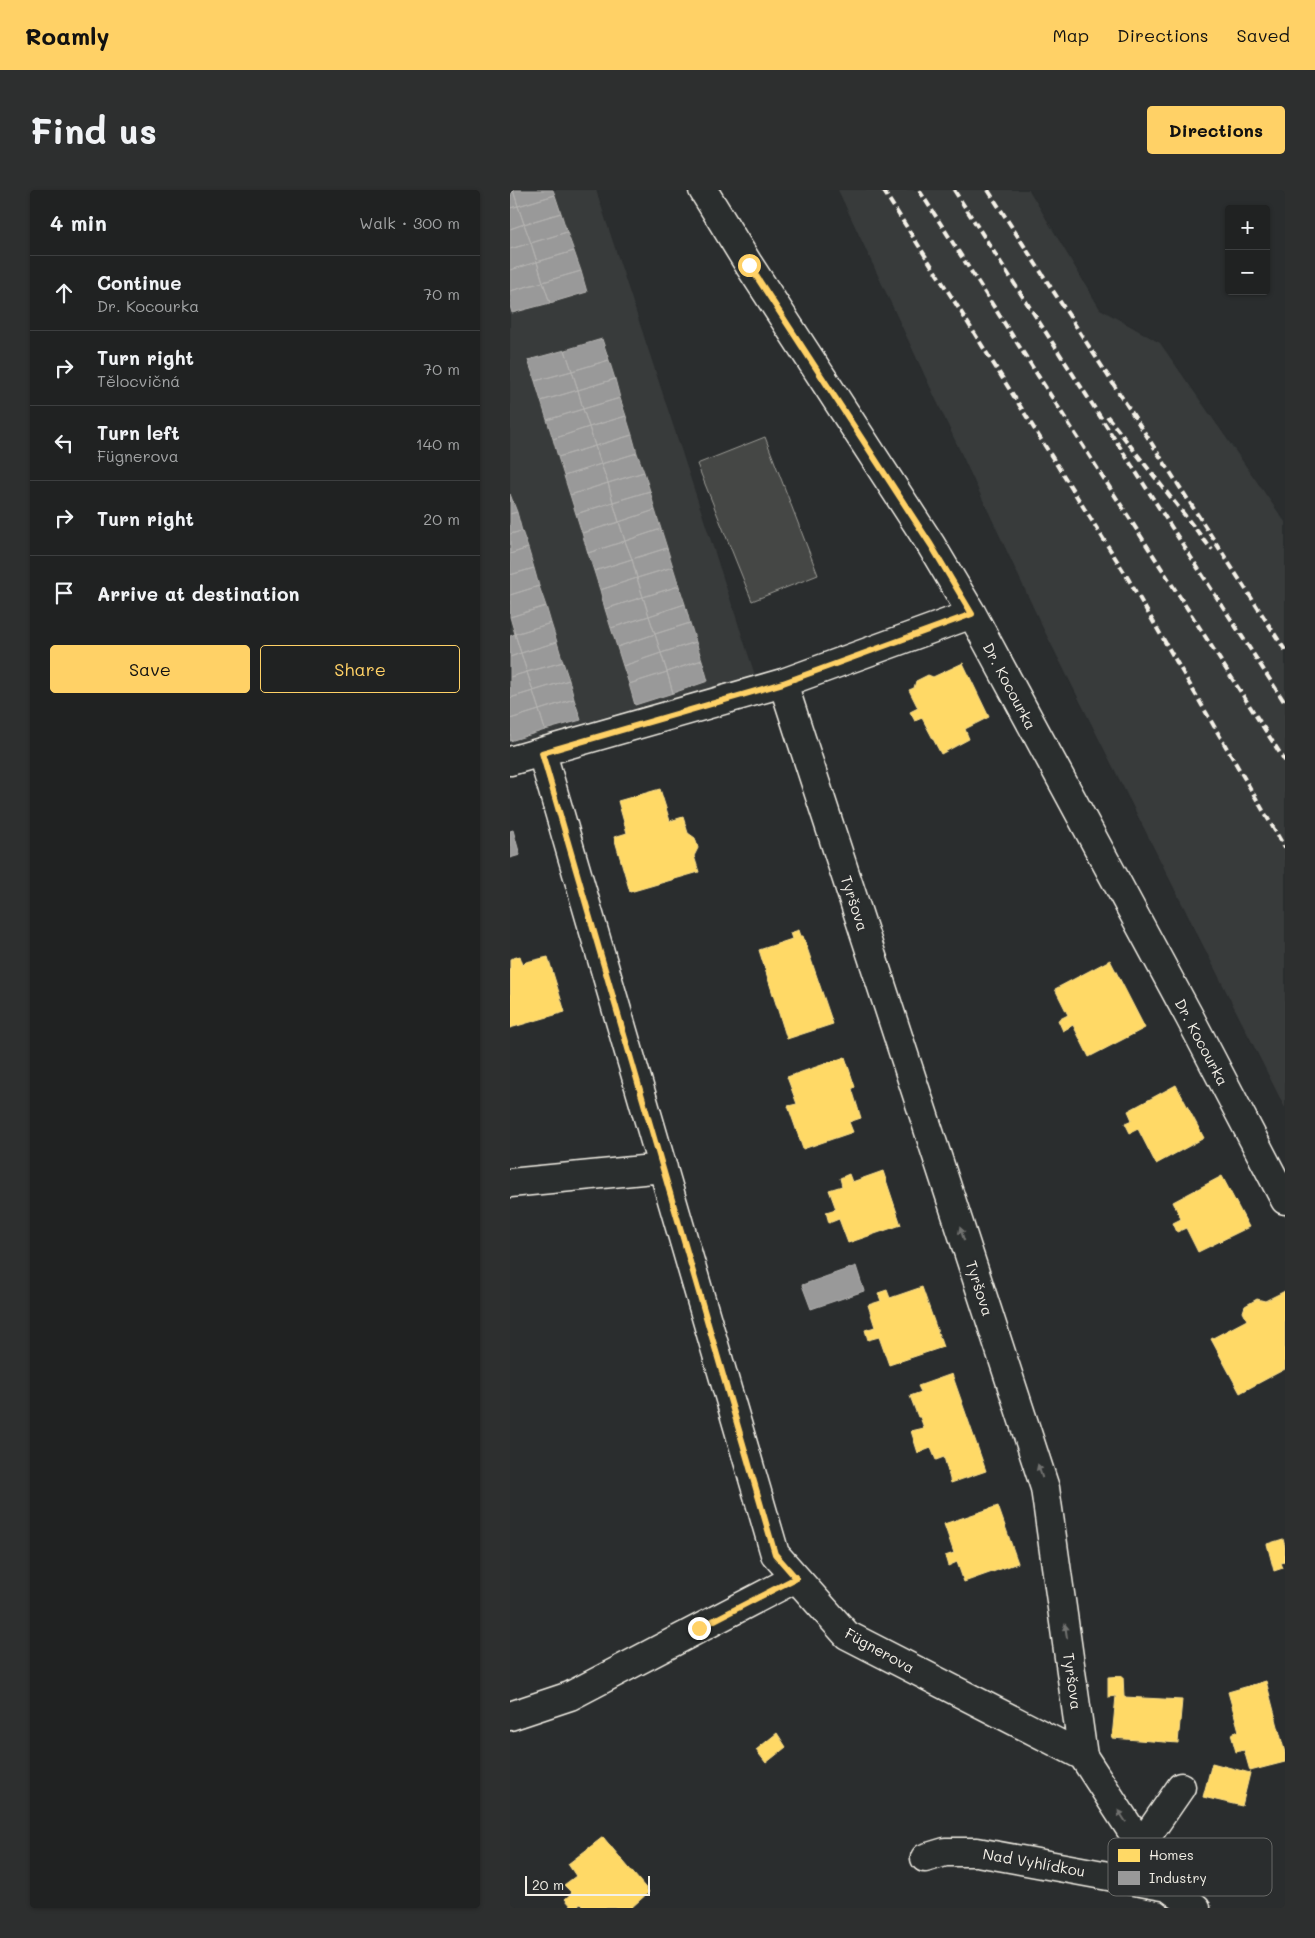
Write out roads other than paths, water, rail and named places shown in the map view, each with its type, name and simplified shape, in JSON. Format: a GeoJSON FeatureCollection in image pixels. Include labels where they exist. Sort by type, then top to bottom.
{"type":"FeatureCollection","features":[{"type":"Feature","properties":{"kind":"street","name":"Dr. Kocourka"},"geometry":{"type":"LineString","coordinates":[[703,190],[754,273],[931,545],[972,614],[1190,1018],[1285,1200]]}},
{"type":"Feature","properties":{"kind":"street"},"geometry":{"type":"LineString","coordinates":[[510,761],[783,683],[972,614]]}},
{"type":"Feature","properties":{"kind":"street","name":"Tyršova"},"geometry":{"type":"LineString","coordinates":[[783,683],[1045,1488],[1083,1756],[1136,1838]]}},
{"type":"Feature","properties":{"kind":"street","name":"Fügnerova"},"geometry":{"type":"LineString","coordinates":[[542,753],[775,1554],[847,1635],[1083,1756]]}},
{"type":"Feature","properties":{"kind":"street"},"geometry":{"type":"LineString","coordinates":[[510,1183],[663,1168]]}},
{"type":"Feature","properties":{"kind":"street"},"geometry":{"type":"LineString","coordinates":[[510,1716],[570,1696],[796,1578]]}},
{"type":"Feature","properties":{"kind":"street"},"geometry":{"type":"LineString","coordinates":[[1146,1838],[1181,1787]]}},
{"type":"Feature","properties":{"kind":"street","name":"Nad Vyhlídkou"},"geometry":{"type":"LineString","coordinates":[[925,1858],[945,1852],[977,1852],[1108,1875]]}},
{"type":"Feature","properties":{"kind":"street","name":"Nad Vyhlídkou"},"geometry":{"type":"LineString","coordinates":[[1181,1896],[1196,1908]]}},
{"type":"Feature","properties":{"kind":"railway"},"geometry":{"type":"LineString","coordinates":[[883,190],[1126,575],[1285,848]]}},
{"type":"Feature","properties":{"kind":"railway"},"geometry":{"type":"LineString","coordinates":[[919,190],[1285,761]]}},
{"type":"Feature","properties":{"kind":"railway"},"geometry":{"type":"LineString","coordinates":[[954,190],[1285,703]]}},
{"type":"Feature","properties":{"kind":"railway"},"geometry":{"type":"LineString","coordinates":[[988,190],[1285,650]]}},
{"type":"Feature","properties":{"kind":"railway"},"geometry":{"type":"LineString","coordinates":[[1107,416],[1212,550]]}}]}
